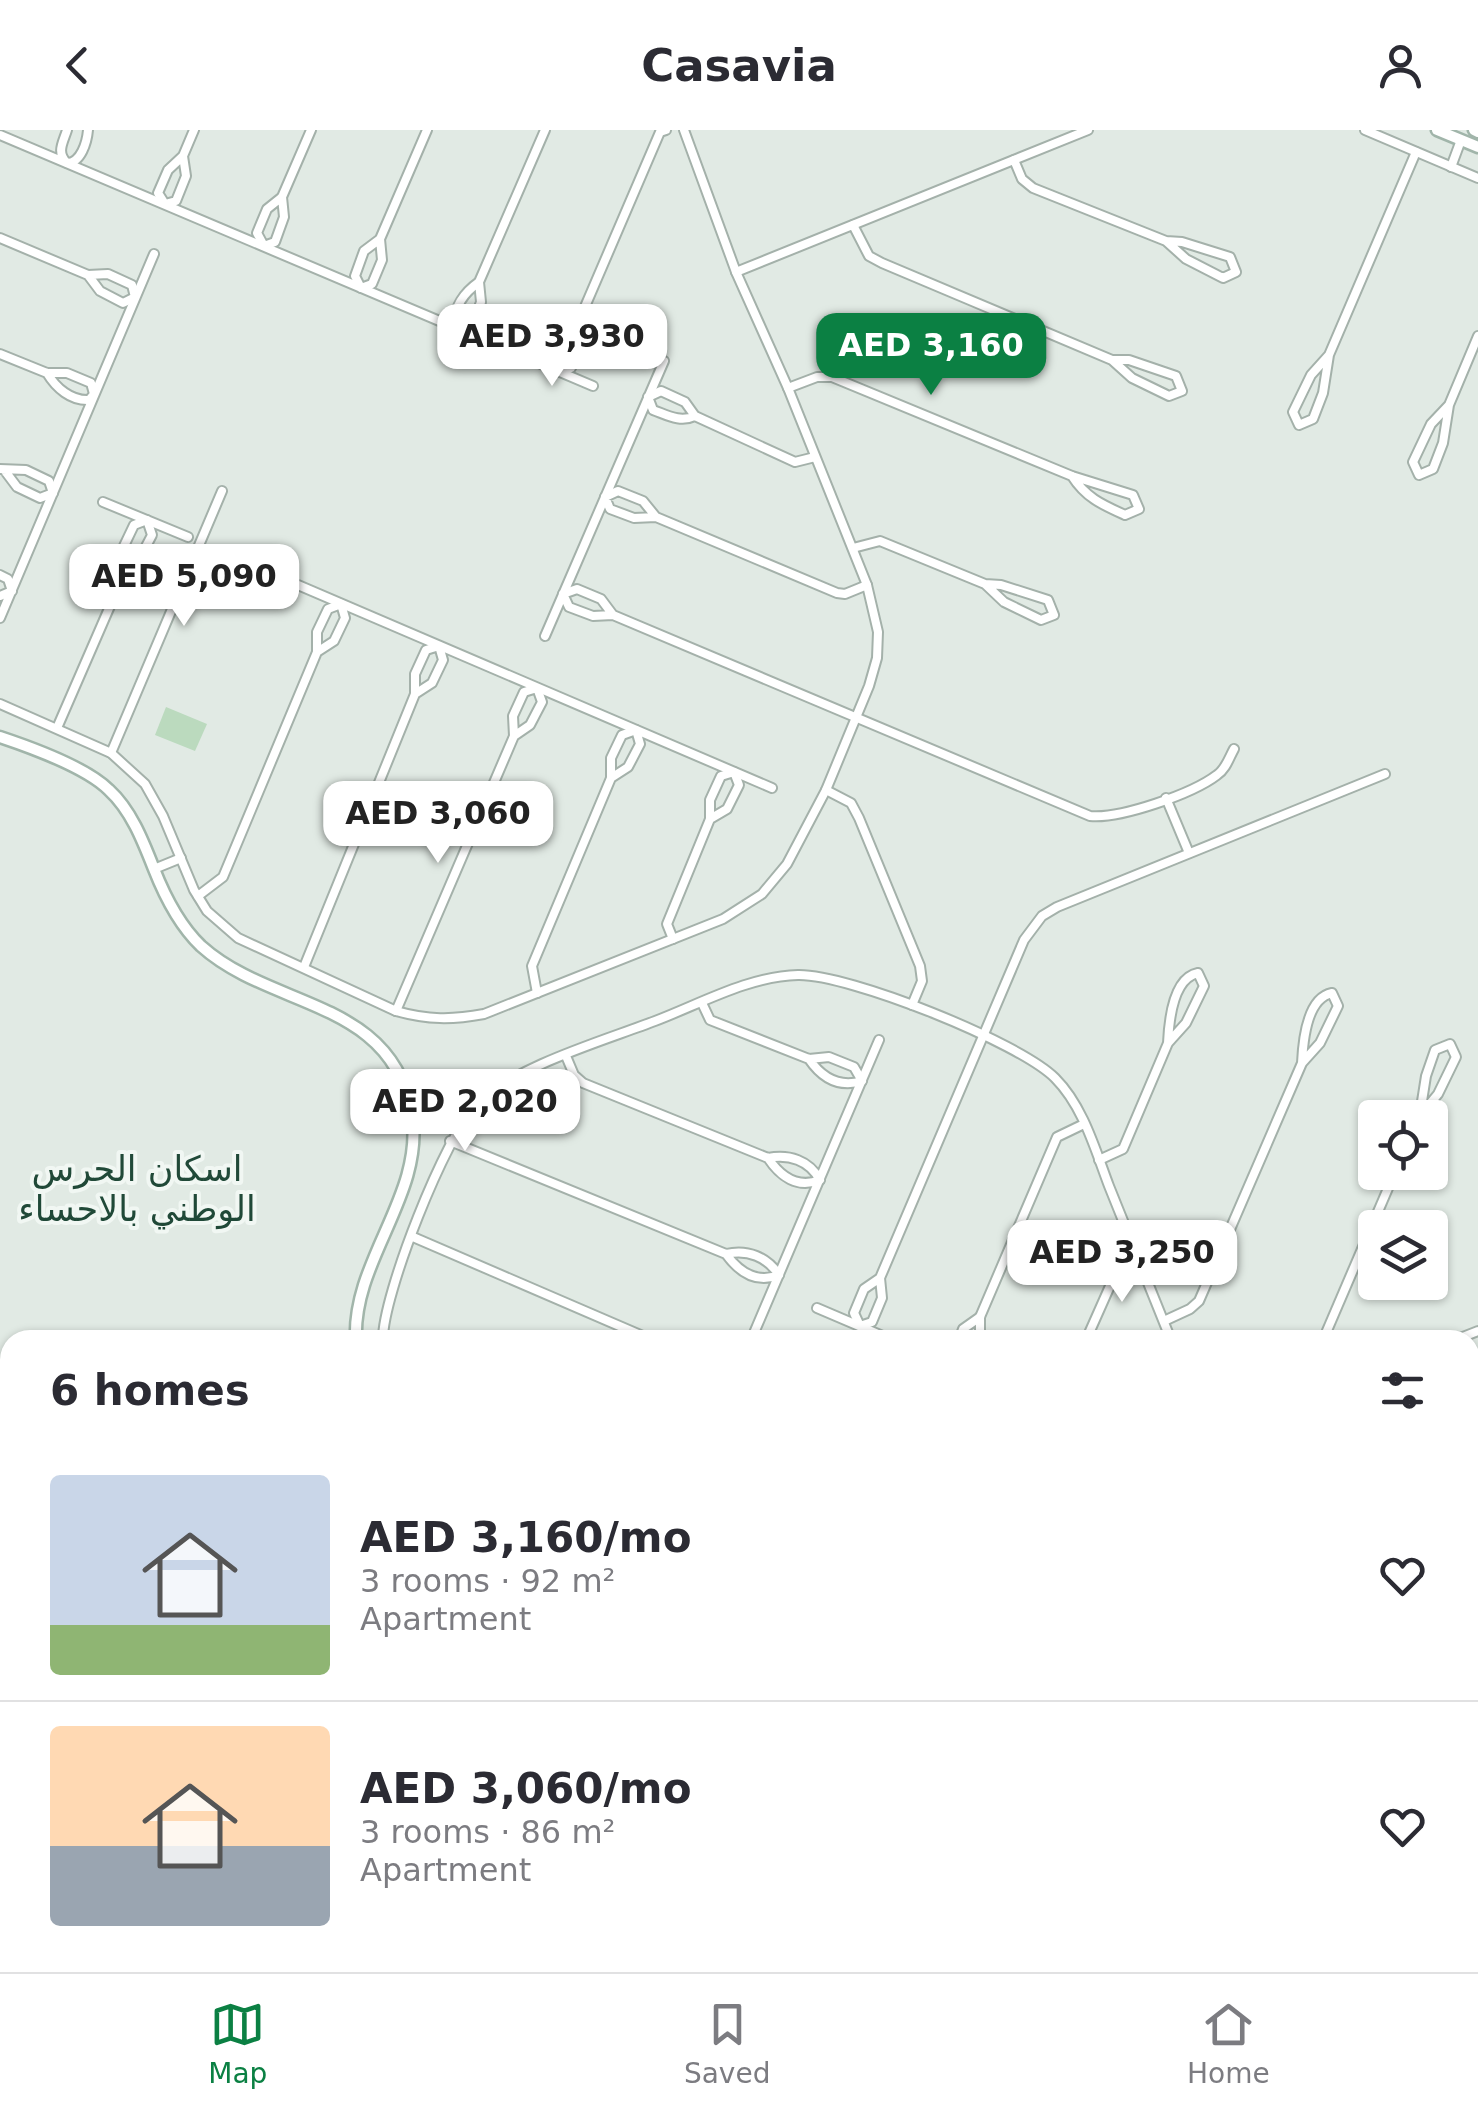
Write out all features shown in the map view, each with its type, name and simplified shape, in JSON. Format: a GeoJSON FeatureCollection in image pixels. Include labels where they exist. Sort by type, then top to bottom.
{"type":"FeatureCollection","features":[{"type":"Feature","properties":{"kind":"main road"},"geometry":{"type":"LineString","coordinates":[[1437,130],[1478,148]]}},
{"type":"Feature","properties":{"kind":"main road"},"geometry":{"type":"LineString","coordinates":[[2,737],[107,787],[133,821],[172,909],[200,945],[232,968],[358,1026],[380,1046],[404,1085],[412,1125],[409,1170],[364,1278],[356,1330]]}},
{"type":"Feature","properties":{"kind":"street"},"geometry":{"type":"LineString","coordinates":[[66,163],[60,149],[68,130]]}},
{"type":"Feature","properties":{"kind":"street"},"geometry":{"type":"LineString","coordinates":[[66,163],[78,158],[88,130]]}},
{"type":"Feature","properties":{"kind":"street"},"geometry":{"type":"LineString","coordinates":[[165,204],[158,193],[168,170],[183,156],[194,130]]}},
{"type":"Feature","properties":{"kind":"street"},"geometry":{"type":"LineString","coordinates":[[264,246],[258,234],[267,209],[282,197],[311,130]]}},
{"type":"Feature","properties":{"kind":"street"},"geometry":{"type":"LineString","coordinates":[[361,288],[355,276],[364,252],[380,239],[427,130]]}},
{"type":"Feature","properties":{"kind":"street"},"geometry":{"type":"LineString","coordinates":[[461,330],[455,326],[454,318],[464,294],[479,282],[545,130]]}},
{"type":"Feature","properties":{"kind":"street"},"geometry":{"type":"LineString","coordinates":[[559,372],[553,360],[562,336],[578,323],[660,132],[666,130]]}},
{"type":"Feature","properties":{"kind":"street"},"geometry":{"type":"LineString","coordinates":[[0,704],[112,753],[144,784],[155,799],[207,911],[238,938],[396,1012],[422,1018],[484,1014],[722,919],[762,894],[786,864],[826,790],[856,718],[877,658],[876,620],[853,548],[736,272],[684,130]]}},
{"type":"Feature","properties":{"kind":"street"},"geometry":{"type":"LineString","coordinates":[[736,272],[1088,130]]}},
{"type":"Feature","properties":{"kind":"street"},"geometry":{"type":"LineString","coordinates":[[1365,130],[1478,178]]}},
{"type":"Feature","properties":{"kind":"street"},"geometry":{"type":"LineString","coordinates":[[0,134],[593,386]]}},
{"type":"Feature","properties":{"kind":"street"},"geometry":{"type":"LineString","coordinates":[[1451,167],[1461,140]]}},
{"type":"Feature","properties":{"kind":"street"},"geometry":{"type":"LineString","coordinates":[[1329,355],[1311,375],[1293,412],[1299,425],[1314,419],[1329,355],[1416,152]]}},
{"type":"Feature","properties":{"kind":"street"},"geometry":{"type":"LineString","coordinates":[[165,204],[176,201],[186,176],[183,156]]}},
{"type":"Feature","properties":{"kind":"street"},"geometry":{"type":"LineString","coordinates":[[1014,160],[1022,179],[1033,188],[1166,241],[1230,257],[1236,272],[1222,278],[1186,260],[1166,241]]}},
{"type":"Feature","properties":{"kind":"street"},"geometry":{"type":"LineString","coordinates":[[264,246],[275,242],[280,230],[285,208],[282,197]]}},
{"type":"Feature","properties":{"kind":"street"},"geometry":{"type":"LineString","coordinates":[[853,224],[870,256],[1112,360],[1132,378],[1169,396],[1182,390],[1176,376],[1129,360],[1112,360]]}},
{"type":"Feature","properties":{"kind":"street"},"geometry":{"type":"LineString","coordinates":[[0,238],[88,275],[108,274],[132,285],[136,297]]}},
{"type":"Feature","properties":{"kind":"street"},"geometry":{"type":"LineString","coordinates":[[361,288],[372,284],[382,260],[380,239]]}},
{"type":"Feature","properties":{"kind":"street"},"geometry":{"type":"LineString","coordinates":[[0,618],[154,254]]}},
{"type":"Feature","properties":{"kind":"street"},"geometry":{"type":"LineString","coordinates":[[88,275],[100,291],[123,302],[136,297]]}},
{"type":"Feature","properties":{"kind":"street"},"geometry":{"type":"LineString","coordinates":[[461,330],[472,326],[481,302],[479,282]]}},
{"type":"Feature","properties":{"kind":"street"},"geometry":{"type":"LineString","coordinates":[[559,372],[571,368],[580,344],[578,323]]}},
{"type":"Feature","properties":{"kind":"street"},"geometry":{"type":"LineString","coordinates":[[1449,405],[1431,424],[1413,462],[1419,475],[1434,468],[1449,405],[1478,336]]}},
{"type":"Feature","properties":{"kind":"street"},"geometry":{"type":"LineString","coordinates":[[0,354],[47,373],[67,372],[91,383],[94,394]]}},
{"type":"Feature","properties":{"kind":"street"},"geometry":{"type":"LineString","coordinates":[[545,636],[664,361]]}},
{"type":"Feature","properties":{"kind":"street"},"geometry":{"type":"LineString","coordinates":[[47,373],[58,389],[82,401],[94,394]]}},
{"type":"Feature","properties":{"kind":"street"},"geometry":{"type":"LineString","coordinates":[[788,388],[817,377],[832,377],[1072,476],[1133,495],[1138,510],[1126,515],[1100,504],[1080,489],[1072,476]]}},
{"type":"Feature","properties":{"kind":"street"},"geometry":{"type":"LineString","coordinates":[[648,397],[661,392],[685,402],[695,416],[795,462],[815,457]]}},
{"type":"Feature","properties":{"kind":"street"},"geometry":{"type":"LineString","coordinates":[[648,397],[653,410],[678,419],[695,416]]}},
{"type":"Feature","properties":{"kind":"street"},"geometry":{"type":"LineString","coordinates":[[3,470],[17,487],[40,498],[53,493]]}},
{"type":"Feature","properties":{"kind":"street"},"geometry":{"type":"LineString","coordinates":[[3,470],[26,470],[50,481],[53,493]]}},
{"type":"Feature","properties":{"kind":"street"},"geometry":{"type":"LineString","coordinates":[[112,753],[222,491]]}},
{"type":"Feature","properties":{"kind":"street"},"geometry":{"type":"LineString","coordinates":[[605,497],[618,491],[642,501],[656,517],[837,594],[867,585]]}},
{"type":"Feature","properties":{"kind":"street"},"geometry":{"type":"LineString","coordinates":[[605,497],[610,509],[622,514],[644,519],[656,517]]}},
{"type":"Feature","properties":{"kind":"street"},"geometry":{"type":"LineString","coordinates":[[102,502],[188,537]]}},
{"type":"Feature","properties":{"kind":"street"},"geometry":{"type":"LineString","coordinates":[[57,728],[127,566],[142,554],[152,534],[148,520]]}},
{"type":"Feature","properties":{"kind":"street"},"geometry":{"type":"LineString","coordinates":[[127,566],[124,546],[134,526],[148,520]]}},
{"type":"Feature","properties":{"kind":"street"},"geometry":{"type":"LineString","coordinates":[[853,548],[880,542],[984,584],[1001,585],[1048,600],[1054,615],[1041,620],[1004,602],[984,584]]}},
{"type":"Feature","properties":{"kind":"street"},"geometry":{"type":"LineString","coordinates":[[0,575],[8,578],[12,590]]}},
{"type":"Feature","properties":{"kind":"street"},"geometry":{"type":"LineString","coordinates":[[298,586],[772,788]]}},
{"type":"Feature","properties":{"kind":"street"},"geometry":{"type":"LineString","coordinates":[[563,594],[578,589],[602,599],[613,615]]}},
{"type":"Feature","properties":{"kind":"street"},"geometry":{"type":"LineString","coordinates":[[0,596],[12,590]]}},
{"type":"Feature","properties":{"kind":"street"},"geometry":{"type":"LineString","coordinates":[[563,594],[569,607],[594,616],[613,615],[1090,816],[1123,814],[1216,776],[1234,749]]}},
{"type":"Feature","properties":{"kind":"street"},"geometry":{"type":"LineString","coordinates":[[317,652],[334,641],[340,630],[345,618],[341,604]]}},
{"type":"Feature","properties":{"kind":"street"},"geometry":{"type":"LineString","coordinates":[[198,896],[223,878],[317,652],[317,632],[328,608],[341,604]]}},
{"type":"Feature","properties":{"kind":"street"},"geometry":{"type":"LineString","coordinates":[[416,694],[432,683],[444,660],[439,646]]}},
{"type":"Feature","properties":{"kind":"street"},"geometry":{"type":"LineString","coordinates":[[304,967],[416,694],[415,674],[426,650],[439,646]]}},
{"type":"Feature","properties":{"kind":"street"},"geometry":{"type":"LineString","coordinates":[[514,736],[530,725],[542,702],[537,688]]}},
{"type":"Feature","properties":{"kind":"street"},"geometry":{"type":"LineString","coordinates":[[396,1012],[514,736],[513,716],[524,692],[537,688]]}},
{"type":"Feature","properties":{"kind":"street"},"geometry":{"type":"LineString","coordinates":[[612,778],[628,767],[640,744],[636,730]]}},
{"type":"Feature","properties":{"kind":"street"},"geometry":{"type":"LineString","coordinates":[[537,993],[532,966],[612,778],[611,758],[622,734],[636,730]]}},
{"type":"Feature","properties":{"kind":"street"},"geometry":{"type":"LineString","coordinates":[[710,820],[727,808],[738,785],[734,772]]}},
{"type":"Feature","properties":{"kind":"street"},"geometry":{"type":"LineString","coordinates":[[672,939],[666,924],[710,820],[710,800],[721,776],[734,772]]}},
{"type":"Feature","properties":{"kind":"street"},"geometry":{"type":"LineString","coordinates":[[860,1326],[872,1322],[882,1298],[880,1278],[1024,940],[1042,916],[1385,774]]}},
{"type":"Feature","properties":{"kind":"street"},"geometry":{"type":"LineString","coordinates":[[826,790],[850,803],[859,818],[920,966],[922,981],[912,1005]]}},
{"type":"Feature","properties":{"kind":"street"},"geometry":{"type":"LineString","coordinates":[[1166,798],[1188,853]]}},
{"type":"Feature","properties":{"kind":"street"},"geometry":{"type":"LineString","coordinates":[[154,869],[181,858]]}},
{"type":"Feature","properties":{"kind":"street"},"geometry":{"type":"LineString","coordinates":[[1099,1160],[1122,1148],[1168,1043],[1186,1023],[1204,986],[1198,973],[1183,980],[1168,1027],[1168,1043]]}},
{"type":"Feature","properties":{"kind":"street"},"geometry":{"type":"LineString","coordinates":[[384,1330],[388,1300],[450,1141],[466,1116],[496,1087],[756,982],[802,975],[846,982],[912,1005],[1036,1062],[1057,1080],[1084,1124],[1168,1330]]}},
{"type":"Feature","properties":{"kind":"street"},"geometry":{"type":"LineString","coordinates":[[1164,1321],[1198,1301],[1302,1063],[1308,1025],[1318,1000],[1332,993],[1338,1006],[1320,1043],[1302,1063]]}},
{"type":"Feature","properties":{"kind":"street"},"geometry":{"type":"LineString","coordinates":[[702,1003],[710,1020],[809,1059],[829,1058],[854,1067],[862,1081]]}},
{"type":"Feature","properties":{"kind":"street"},"geometry":{"type":"LineString","coordinates":[[755,1330],[880,1040]]}},
{"type":"Feature","properties":{"kind":"street"},"geometry":{"type":"LineString","coordinates":[[1450,1044],[1456,1057],[1438,1094],[1419,1116],[1435,1050],[1450,1044]]}},
{"type":"Feature","properties":{"kind":"street"},"geometry":{"type":"LineString","coordinates":[[566,1056],[574,1075],[583,1083],[768,1158],[788,1156],[812,1166],[820,1180]]}},
{"type":"Feature","properties":{"kind":"street"},"geometry":{"type":"LineString","coordinates":[[809,1059],[821,1075],[844,1085],[862,1081]]}},
{"type":"Feature","properties":{"kind":"street"},"geometry":{"type":"LineString","coordinates":[[980,1330],[980,1317],[1057,1138],[1084,1124]]}},
{"type":"Feature","properties":{"kind":"street"},"geometry":{"type":"LineString","coordinates":[[450,1141],[726,1254],[746,1252],[770,1262],[778,1276]]}},
{"type":"Feature","properties":{"kind":"street"},"geometry":{"type":"LineString","coordinates":[[768,1158],[780,1174],[803,1184],[820,1180]]}},
{"type":"Feature","properties":{"kind":"street"},"geometry":{"type":"LineString","coordinates":[[1327,1330],[1387,1190]]}},
{"type":"Feature","properties":{"kind":"street"},"geometry":{"type":"LineString","coordinates":[[412,1237],[629,1330]]}},
{"type":"Feature","properties":{"kind":"street"},"geometry":{"type":"LineString","coordinates":[[1090,1330],[1122,1259],[1136,1251]]}},
{"type":"Feature","properties":{"kind":"street"},"geometry":{"type":"LineString","coordinates":[[726,1254],[738,1270],[762,1280],[778,1276]]}},
{"type":"Feature","properties":{"kind":"street"},"geometry":{"type":"LineString","coordinates":[[860,1326],[854,1313],[864,1290],[880,1278]]}},
{"type":"Feature","properties":{"kind":"street"},"geometry":{"type":"LineString","coordinates":[[817,1308],[869,1330]]}},
{"type":"Feature","properties":{"kind":"street"},"geometry":{"type":"LineString","coordinates":[[963,1330],[980,1317]]}},
{"type":"Feature","properties":{"kind":"green space"},"geometry":{"type":"Polygon","coordinates":[[[166,707],[207,724],[195,751],[155,735],[166,707]]]}},
{"type":"Feature","properties":{"kind":"district","name":"اسكان الحرس الوطني بالاحساء"},"geometry":{"type":"Point","coordinates":[137,1189]}}]}
